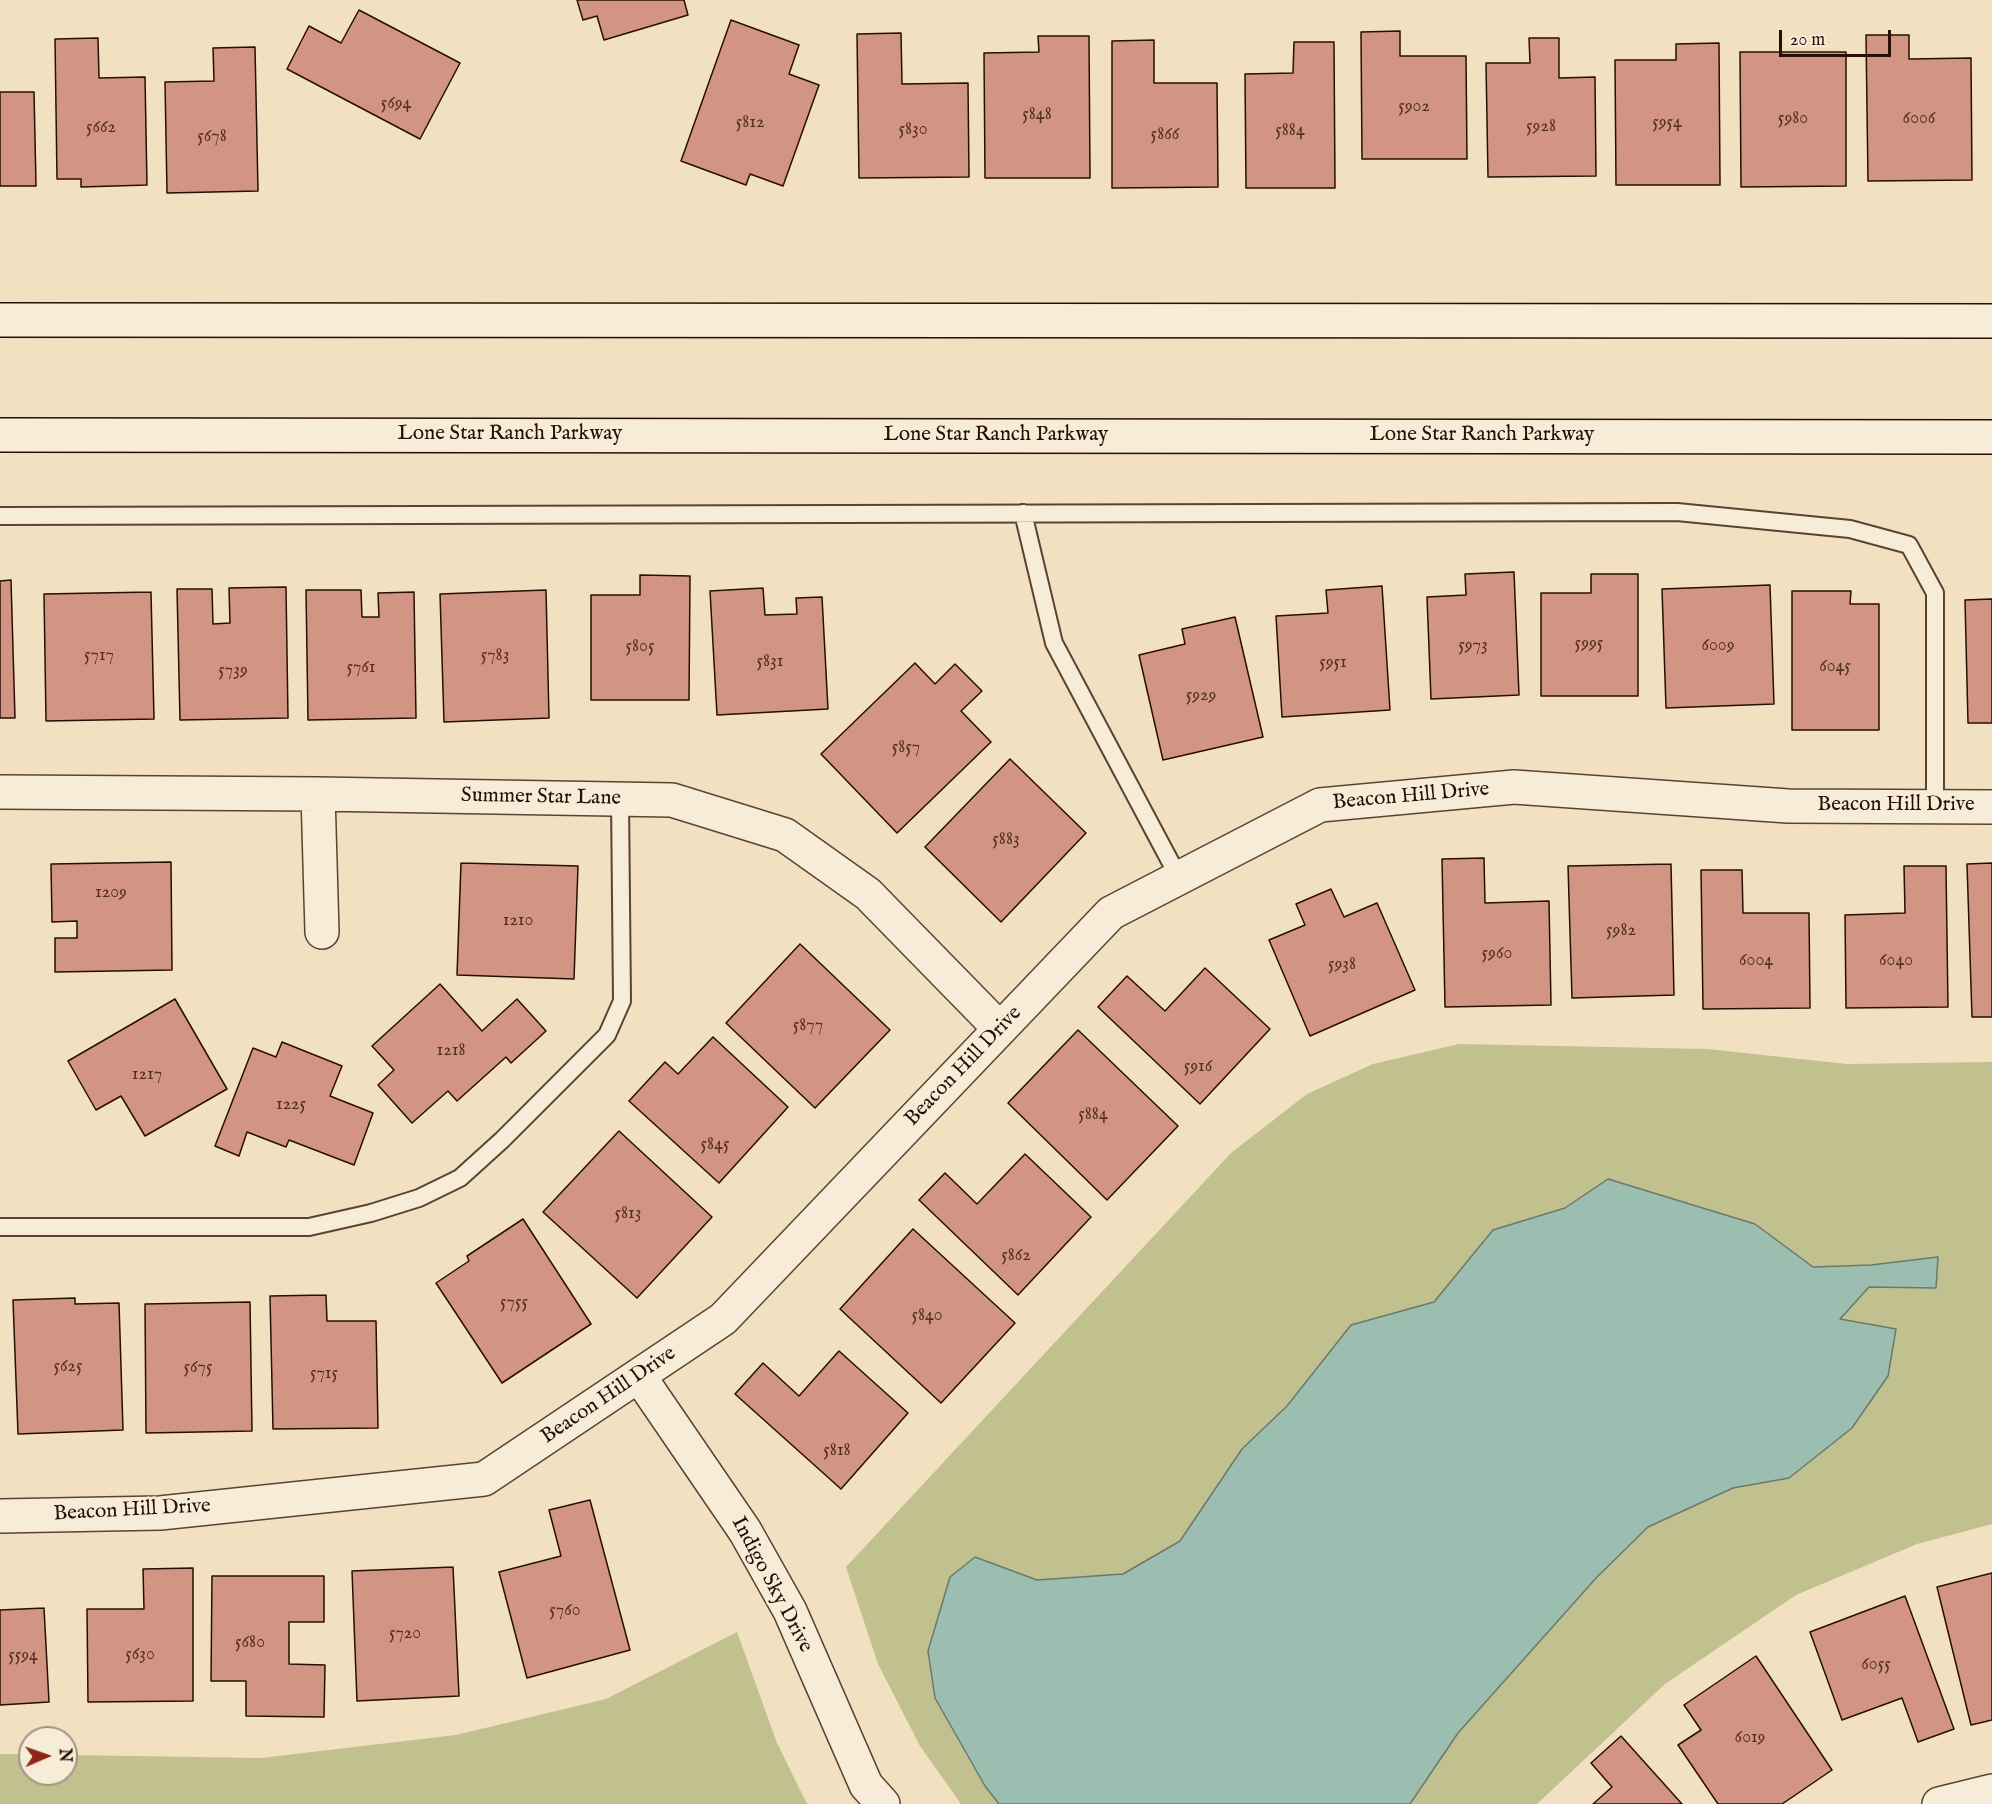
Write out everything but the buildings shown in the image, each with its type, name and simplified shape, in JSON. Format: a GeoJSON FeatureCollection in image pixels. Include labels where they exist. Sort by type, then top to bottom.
{"type":"FeatureCollection","features":[{"type":"Feature","properties":{"kind":"street"},"geometry":{"type":"LineString","coordinates":[[0,320],[1992,321]]}},
{"type":"Feature","properties":{"kind":"street","name":"Lone Star Ranch Parkway"},"geometry":{"type":"LineString","coordinates":[[0,435],[1992,436]]}},
{"type":"Feature","properties":{"kind":"street","name":"Beacon Hill Drive"},"geometry":{"type":"LineString","coordinates":[[0,1516],[160,1513],[484,1479],[723,1319],[1111,914],[1320,805],[1514,787],[1788,806],[1992,807]]}},
{"type":"Feature","properties":{"kind":"street","name":"Summer Star Lane"},"geometry":{"type":"LineString","coordinates":[[0,792],[672,800],[785,835],[868,894],[1000,1029]]}},
{"type":"Feature","properties":{"kind":"street"},"geometry":{"type":"LineString","coordinates":[[318,794],[322,932]]}},
{"type":"Feature","properties":{"kind":"street","name":"Indigo Sky Drive"},"geometry":{"type":"LineString","coordinates":[[639,1376],[745,1531],[790,1611],[866,1785],[883,1804]]}},
{"type":"Feature","properties":{"kind":"street"},"geometry":{"type":"LineString","coordinates":[[1939,1804],[1992,1791]]}},
{"type":"Feature","properties":{"kind":"lane"},"geometry":{"type":"LineString","coordinates":[[0,516],[1677,512],[1850,529],[1909,545],[1935,593],[1935,806]]}},
{"type":"Feature","properties":{"kind":"lane"},"geometry":{"type":"LineString","coordinates":[[1023,513],[1054,643],[1179,878]]}},
{"type":"Feature","properties":{"kind":"lane"},"geometry":{"type":"LineString","coordinates":[[0,1227],[309,1227],[371,1213],[419,1198],[460,1178],[502,1140],[607,1035],[622,1001],[620,799]]}},
{"type":"Feature","properties":{"kind":"green space"},"geometry":{"type":"Polygon","coordinates":[[[1459,1044],[1707,1049],[1847,1064],[1992,1062],[1992,1524],[1917,1544],[1796,1595],[1665,1684],[1537,1804],[961,1804],[920,1746],[878,1664],[846,1567],[1231,1153],[1307,1094],[1373,1064],[1459,1044]]]}},
{"type":"Feature","properties":{"kind":"green space"},"geometry":{"type":"Polygon","coordinates":[[[737,1632],[777,1743],[807,1804],[0,1804],[0,1754],[18,1754],[18,1786],[78,1786],[78,1755],[261,1758],[456,1735],[606,1699],[737,1632]]]}},
{"type":"Feature","properties":{"kind":"shaded area"},"geometry":{"type":"Polygon","coordinates":[[[1608,1179],[1755,1224],[1813,1267],[1871,1265],[1938,1257],[1936,1288],[1869,1287],[1840,1319],[1896,1329],[1888,1376],[1852,1428],[1789,1478],[1733,1488],[1648,1527],[1597,1577],[1458,1733],[1410,1804],[999,1804],[985,1786],[935,1698],[928,1651],[950,1577],[975,1557],[1037,1580],[1123,1574],[1180,1541],[1242,1449],[1287,1406],[1351,1325],[1434,1302],[1493,1230],[1565,1208],[1608,1179]]]}}]}
